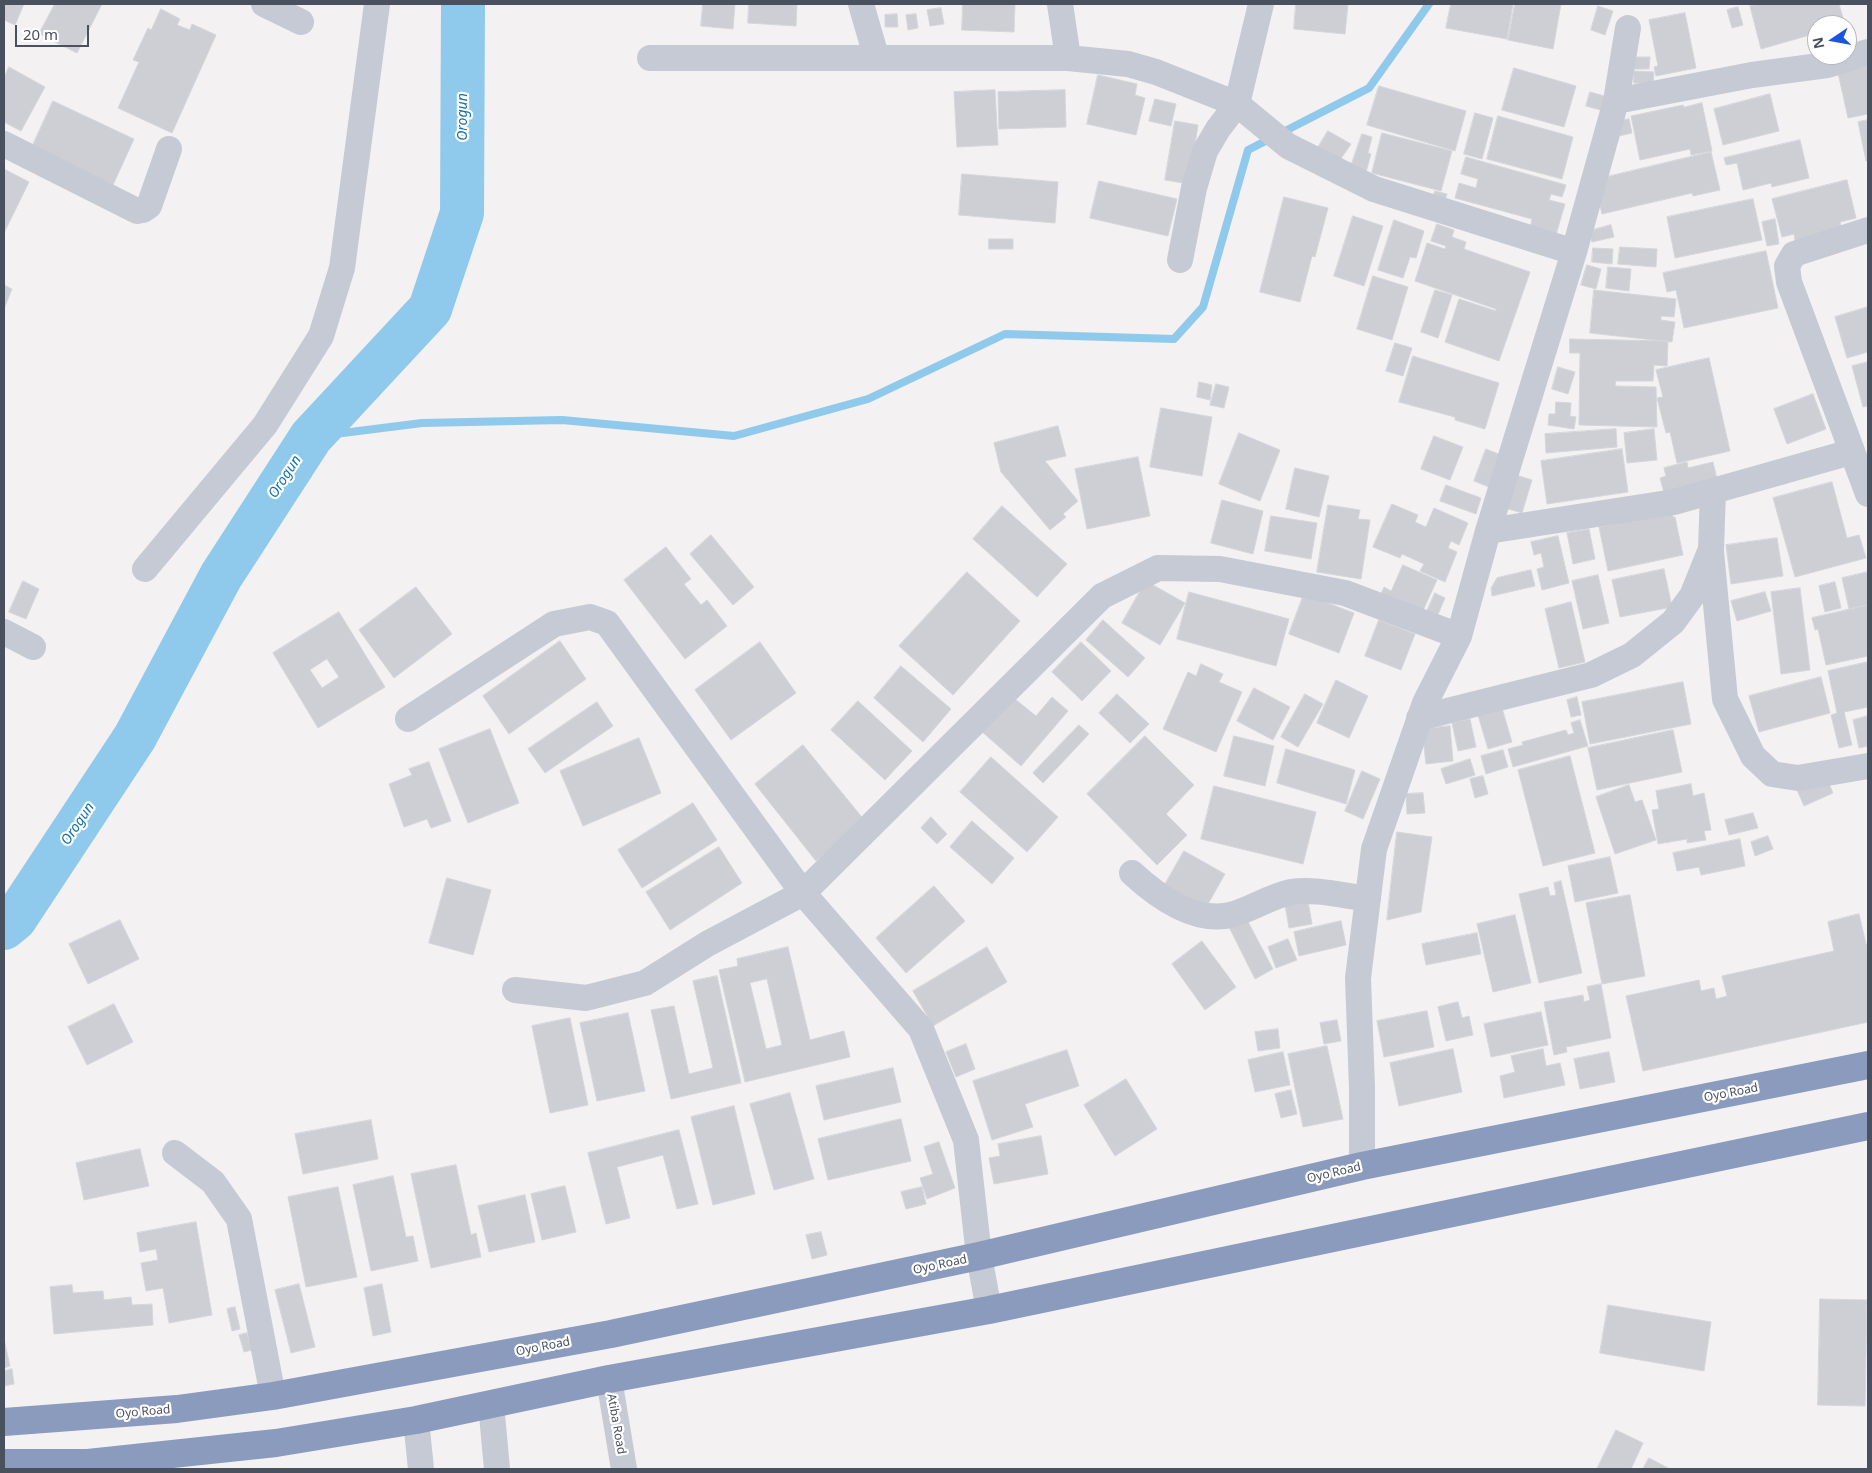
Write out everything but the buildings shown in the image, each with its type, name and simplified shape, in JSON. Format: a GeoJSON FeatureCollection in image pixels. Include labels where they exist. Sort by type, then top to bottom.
{"type":"FeatureCollection","features":[{"type":"Feature","properties":{"kind":"highway","name":"Oyo Road"},"geometry":{"type":"LineString","coordinates":[[4,1422],[177,1409],[273,1396],[601,1336],[979,1256],[1362,1166],[1868,1065]]}},
{"type":"Feature","properties":{"kind":"highway"},"geometry":{"type":"LineString","coordinates":[[4,1463],[88,1462],[276,1443],[416,1420],[609,1379],[988,1310],[1868,1126]]}},
{"type":"Feature","properties":{"kind":"highway"},"geometry":{"type":"LineString","coordinates":[[177,1409],[179,1452]]}},
{"type":"Feature","properties":{"kind":"street"},"geometry":{"type":"LineString","coordinates":[[264,4],[301,22]]}},
{"type":"Feature","properties":{"kind":"street"},"geometry":{"type":"LineString","coordinates":[[145,569],[265,425],[321,336],[342,268],[376,4]]}},
{"type":"Feature","properties":{"kind":"street"},"geometry":{"type":"LineString","coordinates":[[861,4],[876,56]]}},
{"type":"Feature","properties":{"kind":"street"},"geometry":{"type":"LineString","coordinates":[[1060,4],[1068,58]]}},
{"type":"Feature","properties":{"kind":"street"},"geometry":{"type":"LineString","coordinates":[[1180,260],[1194,188],[1206,150],[1218,129],[1237,104],[1261,4]]}},
{"type":"Feature","properties":{"kind":"street"},"geometry":{"type":"LineString","coordinates":[[1362,1166],[1362,1088],[1358,978],[1374,849],[1424,703],[1459,636],[1488,531],[1574,252],[1616,101],[1628,28]]}},
{"type":"Feature","properties":{"kind":"street"},"geometry":{"type":"LineString","coordinates":[[1616,101],[1752,76],[1827,65],[1868,52]]}},
{"type":"Feature","properties":{"kind":"street"},"geometry":{"type":"LineString","coordinates":[[650,58],[876,56],[1068,58],[1128,64],[1156,72],[1237,104],[1288,146],[1358,182],[1427,207],[1574,252]]}},
{"type":"Feature","properties":{"kind":"street"},"geometry":{"type":"LineString","coordinates":[[4,144],[137,211],[143,210],[148,206],[169,149]]}},
{"type":"Feature","properties":{"kind":"street"},"geometry":{"type":"LineString","coordinates":[[1868,230],[1794,254],[1788,266],[1789,282],[1868,494]]}},
{"type":"Feature","properties":{"kind":"street"},"geometry":{"type":"LineString","coordinates":[[1488,531],[1674,502],[1851,452]]}},
{"type":"Feature","properties":{"kind":"street"},"geometry":{"type":"LineString","coordinates":[[1713,491],[1711,549],[1725,699],[1753,756],[1772,774],[1798,778],[1868,766]]}},
{"type":"Feature","properties":{"kind":"street"},"geometry":{"type":"LineString","coordinates":[[1419,718],[1590,675],[1632,655],[1673,622],[1692,596],[1711,549]]}},
{"type":"Feature","properties":{"kind":"street"},"geometry":{"type":"LineString","coordinates":[[515,990],[586,998],[646,983],[707,944],[803,893],[1102,596],[1158,568],[1220,569],[1345,592],[1459,636]]}},
{"type":"Feature","properties":{"kind":"street"},"geometry":{"type":"LineString","coordinates":[[408,719],[554,624],[590,617],[607,623],[803,893],[922,1030],[966,1140],[979,1256],[988,1310]]}},
{"type":"Feature","properties":{"kind":"street"},"geometry":{"type":"LineString","coordinates":[[4,632],[33,647]]}},
{"type":"Feature","properties":{"kind":"street"},"geometry":{"type":"LineString","coordinates":[[1132,873],[1158,895],[1190,911],[1213,916],[1233,914],[1292,892],[1318,892],[1368,899]]}},
{"type":"Feature","properties":{"kind":"street"},"geometry":{"type":"LineString","coordinates":[[175,1153],[213,1182],[239,1219],[273,1396]]}},
{"type":"Feature","properties":{"kind":"street","name":"Atiba Road"},"geometry":{"type":"LineString","coordinates":[[609,1379],[624,1469]]}},
{"type":"Feature","properties":{"kind":"street"},"geometry":{"type":"LineString","coordinates":[[491,1404],[497,1469]]}},
{"type":"Feature","properties":{"kind":"street"},"geometry":{"type":"LineString","coordinates":[[416,1420],[421,1469]]}},
{"type":"Feature","properties":{"kind":"waterway","name":"Orogun"},"geometry":{"type":"LineString","coordinates":[[4,928],[15,919],[135,737],[221,576],[311,437],[430,309],[462,213],[463,4]]}},
{"type":"Feature","properties":{"kind":"waterway"},"geometry":{"type":"LineString","coordinates":[[311,437],[422,423],[562,420],[734,436],[868,399],[1005,334],[1174,339],[1203,307],[1248,150],[1369,88],[1429,4]]}}]}
